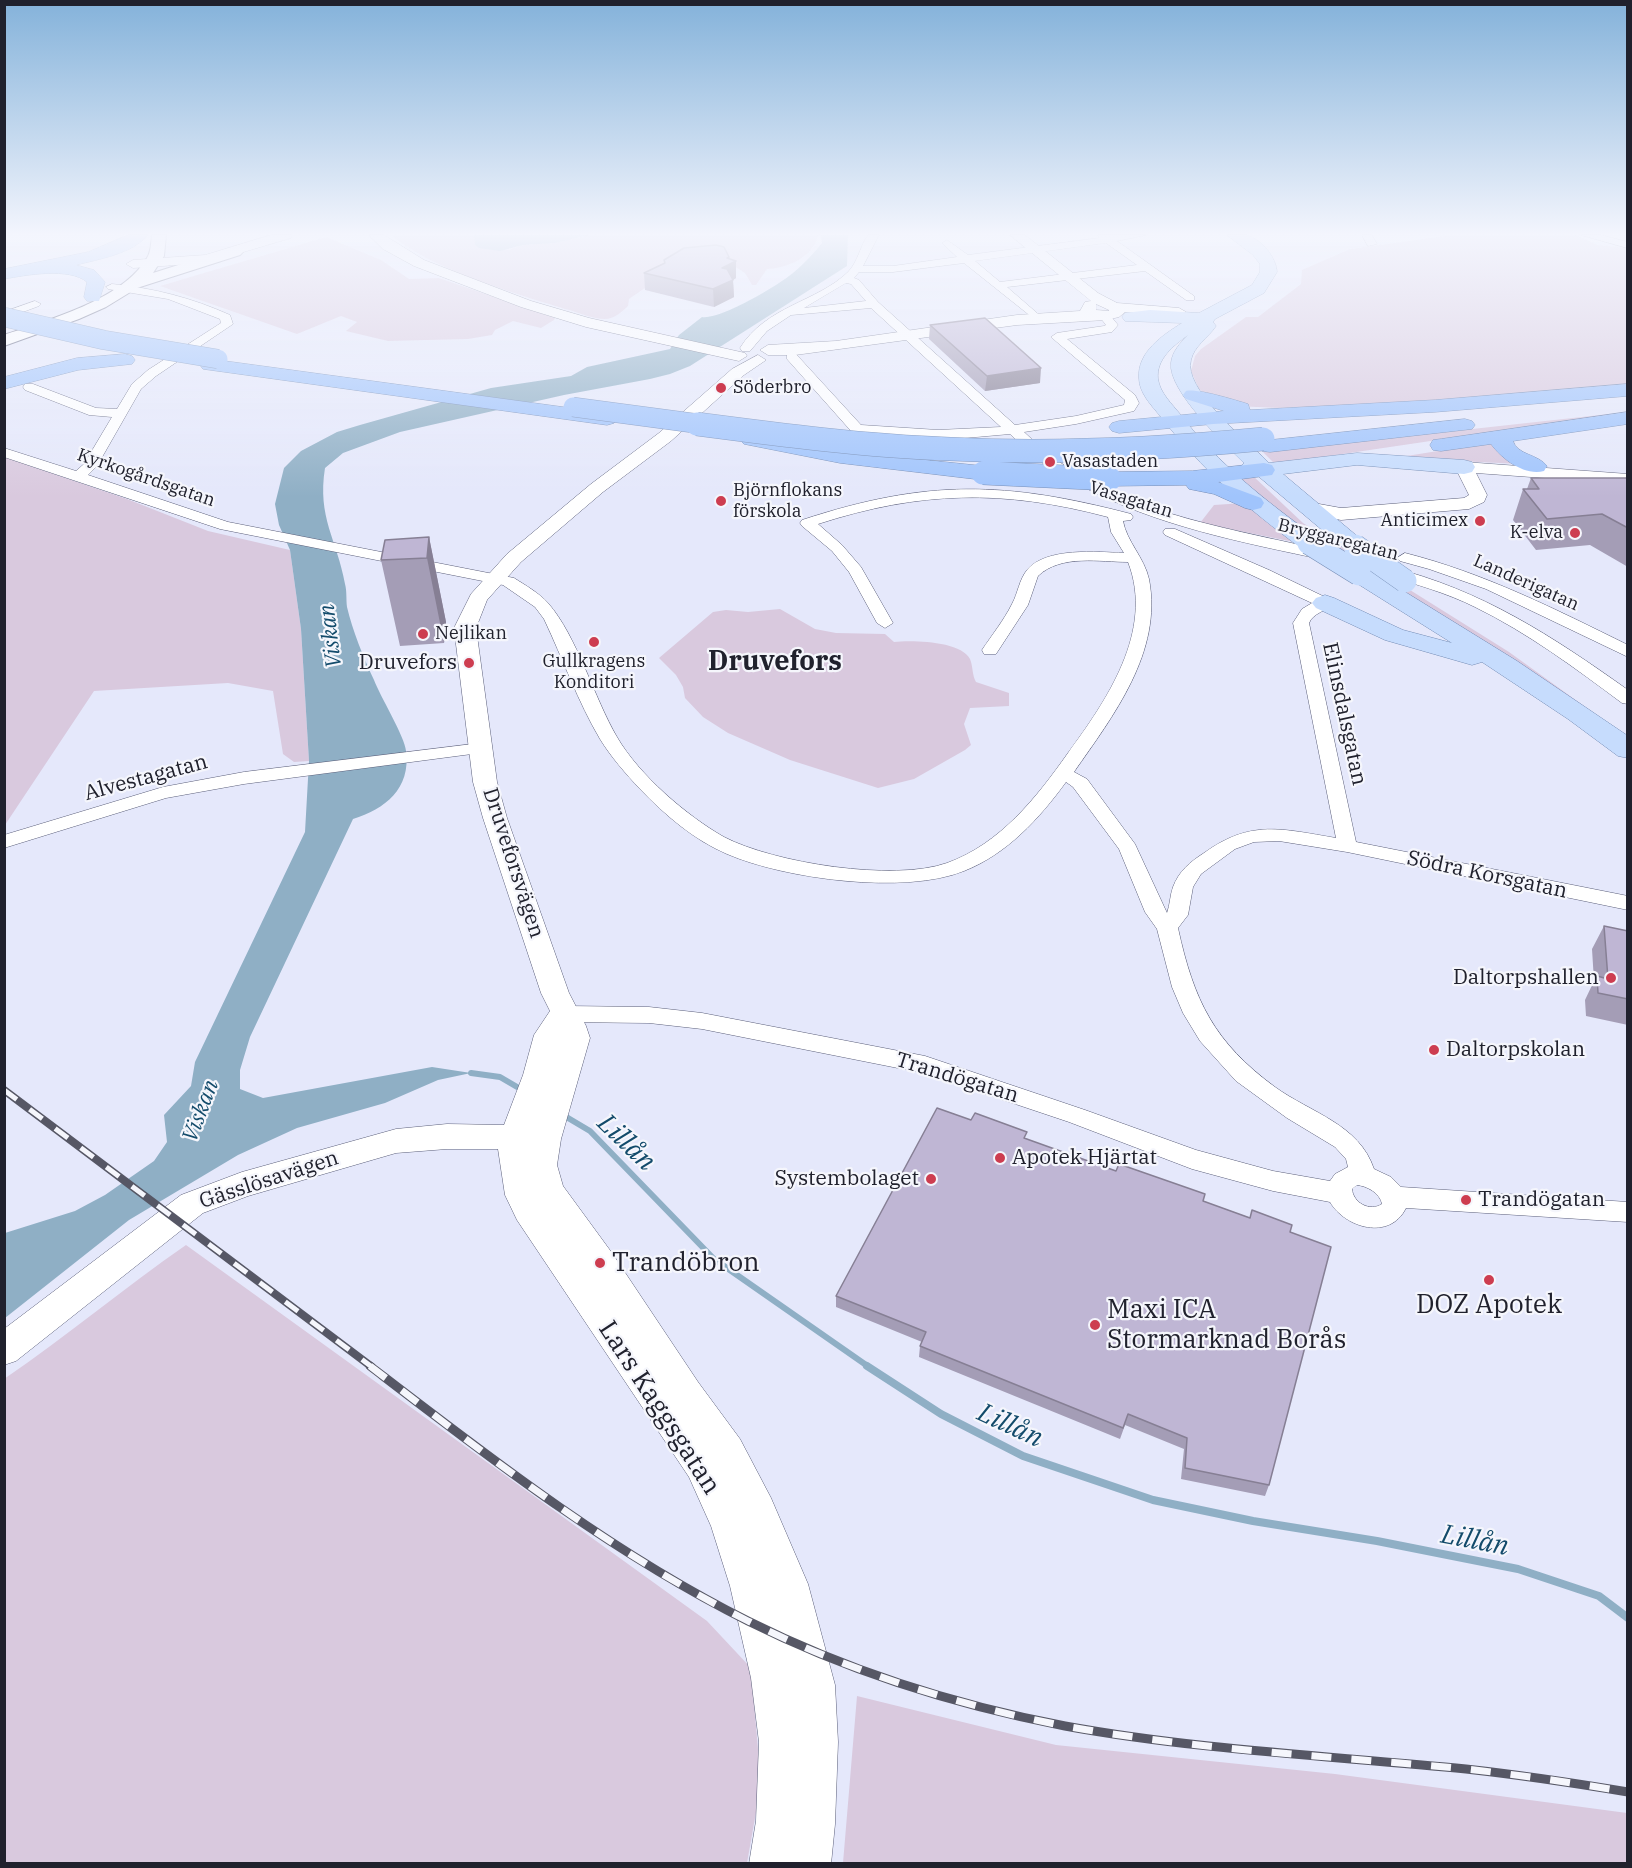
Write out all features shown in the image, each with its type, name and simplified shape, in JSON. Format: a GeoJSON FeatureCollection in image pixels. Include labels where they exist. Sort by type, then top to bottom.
{"type":"FeatureCollection","features":[{"type":"Feature","properties":{"kind":"highway"},"geometry":{"type":"LineString","coordinates":[[25,322],[214,362]]}},
{"type":"Feature","properties":{"kind":"highway"},"geometry":{"type":"LineString","coordinates":[[45,322],[70,333]]}},
{"type":"Feature","properties":{"kind":"highway"},"geometry":{"type":"LineString","coordinates":[[4,328],[35,350],[35,358],[24,368],[4,377]]}},
{"type":"Feature","properties":{"kind":"highway"},"geometry":{"type":"LineString","coordinates":[[4,328],[96,346],[537,406],[607,419],[727,431],[869,438],[954,440],[1013,438],[1213,418],[1435,406],[1628,390]]}},
{"type":"Feature","properties":{"kind":"highway"},"geometry":{"type":"LineString","coordinates":[[4,384],[77,364],[125,360],[214,362]]}},
{"type":"Feature","properties":{"kind":"highway"},"geometry":{"type":"LineString","coordinates":[[1193,395],[1228,407],[1297,413]]}},
{"type":"Feature","properties":{"kind":"highway"},"geometry":{"type":"LineString","coordinates":[[1119,427],[1142,416],[1156,398]]}},
{"type":"Feature","properties":{"kind":"highway"},"geometry":{"type":"LineString","coordinates":[[537,406],[573,407],[898,454],[1015,459],[1127,457],[1628,400]]}},
{"type":"Feature","properties":{"kind":"highway"},"geometry":{"type":"LineString","coordinates":[[1267,442],[1628,408]]}},
{"type":"Feature","properties":{"kind":"highway"},"geometry":{"type":"LineString","coordinates":[[1357,459],[1628,418]]}},
{"type":"Feature","properties":{"kind":"highway"},"geometry":{"type":"LineString","coordinates":[[1174,422],[1209,432],[1240,446]]}},
{"type":"Feature","properties":{"kind":"highway"},"geometry":{"type":"LineString","coordinates":[[727,431],[840,457],[1022,476],[1151,479],[1221,476],[1264,470]]}},
{"type":"Feature","properties":{"kind":"highway"},"geometry":{"type":"LineString","coordinates":[[1506,435],[1501,443],[1505,451],[1536,466]]}},
{"type":"Feature","properties":{"kind":"highway"},"geometry":{"type":"LineString","coordinates":[[1151,479],[1209,486],[1253,503]]}},
{"type":"Feature","properties":{"kind":"main road"},"geometry":{"type":"LineString","coordinates":[[4,328],[21,322]]}},
{"type":"Feature","properties":{"kind":"main road"},"geometry":{"type":"LineString","coordinates":[[4,341],[52,322]]}},
{"type":"Feature","properties":{"kind":"main road"},"geometry":{"type":"LineString","coordinates":[[1165,322],[1170,324],[1182,341],[1181,372],[1193,395],[1240,446],[1301,503],[1355,546],[1455,616],[1628,731]]}},
{"type":"Feature","properties":{"kind":"main road"},"geometry":{"type":"LineString","coordinates":[[1182,341],[1189,342],[1207,327],[1207,322]]}},
{"type":"Feature","properties":{"kind":"main road"},"geometry":{"type":"LineString","coordinates":[[1221,322],[1182,341],[1162,347],[1151,364],[1149,381],[1156,398],[1174,422],[1221,476],[1253,503],[1309,543],[1508,667],[1578,713],[1628,750]]}},
{"type":"Feature","properties":{"kind":"main road"},"geometry":{"type":"LineString","coordinates":[[1196,448],[1231,464],[1264,470],[1357,459],[1464,467]]}},
{"type":"Feature","properties":{"kind":"main road"},"geometry":{"type":"LineString","coordinates":[[1301,503],[1293,483],[1308,466]]}},
{"type":"Feature","properties":{"kind":"main road"},"geometry":{"type":"LineString","coordinates":[[1336,608],[1376,617],[1394,610],[1392,601],[1368,580]]}},
{"type":"Feature","properties":{"kind":"main road"},"geometry":{"type":"LineString","coordinates":[[1336,608],[1394,635],[1508,667]]}},
{"type":"Feature","properties":{"kind":"street"},"geometry":{"type":"LineString","coordinates":[[79,476],[90,466],[128,397],[144,380],[227,322]]}},
{"type":"Feature","properties":{"kind":"street"},"geometry":{"type":"LineString","coordinates":[[587,322],[741,357],[1002,322]]}},
{"type":"Feature","properties":{"kind":"street"},"geometry":{"type":"LineString","coordinates":[[741,357],[759,332],[774,322]]}},
{"type":"Feature","properties":{"kind":"street","name":"Bryggaregatan"},"geometry":{"type":"LineString","coordinates":[[894,322],[1028,444],[1066,472],[1129,503],[1191,526],[1356,562],[1440,587],[1522,626],[1628,699]]}},
{"type":"Feature","properties":{"kind":"street"},"geometry":{"type":"LineString","coordinates":[[793,359],[856,428],[904,434],[977,433],[1129,408],[1133,403],[1130,398],[1057,337],[1108,328],[1112,325],[1110,322]]}},
{"type":"Feature","properties":{"kind":"street"},"geometry":{"type":"LineString","coordinates":[[759,332],[764,354]]}},
{"type":"Feature","properties":{"kind":"street"},"geometry":{"type":"LineString","coordinates":[[764,354],[793,359],[836,346]]}},
{"type":"Feature","properties":{"kind":"street","name":"Druveforsvägen"},"geometry":{"type":"LineString","coordinates":[[564,1014],[495,818],[485,782],[465,628],[478,598],[514,558],[549,527],[672,431],[741,357],[764,354]]}},
{"type":"Feature","properties":{"kind":"street"},"geometry":{"type":"LineString","coordinates":[[29,387],[94,412],[120,413]]}},
{"type":"Feature","properties":{"kind":"street","name":"Bryggaregatan"},"geometry":{"type":"LineString","coordinates":[[977,433],[1028,444]]}},
{"type":"Feature","properties":{"kind":"street","name":"Kyrkogårdsgatan"},"geometry":{"type":"LineString","coordinates":[[4,452],[203,519],[276,537],[498,577]]}},
{"type":"Feature","properties":{"kind":"street"},"geometry":{"type":"LineString","coordinates":[[1464,467],[1481,463],[1536,466],[1571,474]]}},
{"type":"Feature","properties":{"kind":"street"},"geometry":{"type":"LineString","coordinates":[[1464,467],[1628,479]]}},
{"type":"Feature","properties":{"kind":"street"},"geometry":{"type":"LineString","coordinates":[[1301,503],[1341,514],[1474,501],[1478,498],[1478,491],[1464,467]]}},
{"type":"Feature","properties":{"kind":"street","name":"Vasagatan"},"geometry":{"type":"LineString","coordinates":[[885,623],[856,570],[837,548],[807,523],[873,502],[905,495],[943,492],[1040,496],[1115,513],[1152,524],[1191,540],[1336,608]]}},
{"type":"Feature","properties":{"kind":"street"},"geometry":{"type":"LineString","coordinates":[[498,577],[508,581],[541,604],[552,619],[609,739],[620,755],[657,795],[707,836],[735,850],[768,860],[823,871],[877,876],[935,872],[956,867],[1004,839],[1063,773],[1111,707],[1131,667],[1140,636],[1143,604],[1134,558],[1114,526],[1115,513]]}},
{"type":"Feature","properties":{"kind":"street"},"geometry":{"type":"LineString","coordinates":[[1264,573],[1268,569],[1274,544]]}},
{"type":"Feature","properties":{"kind":"street"},"geometry":{"type":"LineString","coordinates":[[990,650],[1022,598],[1028,579],[1036,570],[1053,561],[1076,558],[1134,558]]}},
{"type":"Feature","properties":{"kind":"street","name":"Landerigatan"},"geometry":{"type":"LineString","coordinates":[[1405,558],[1422,561],[1482,583],[1628,652]]}},
{"type":"Feature","properties":{"kind":"street","name":"Elinsdalsgatan"},"geometry":{"type":"LineString","coordinates":[[1336,608],[1310,610],[1303,616],[1302,623],[1347,846]]}},
{"type":"Feature","properties":{"kind":"street","name":"Alvestagatan"},"geometry":{"type":"LineString","coordinates":[[4,842],[163,793],[301,770],[482,748]]}},
{"type":"Feature","properties":{"kind":"street"},"geometry":{"type":"LineString","coordinates":[[1063,773],[1080,783],[1117,833],[1139,871],[1155,912],[1167,927],[1173,961],[1188,1002],[1211,1042],[1228,1061],[1260,1088],[1340,1138],[1355,1153],[1363,1175]]}},
{"type":"Feature","properties":{"kind":"street","name":"Södra Korsgatan"},"geometry":{"type":"LineString","coordinates":[[1167,927],[1178,915],[1183,887],[1193,870],[1228,845],[1251,836],[1279,835],[1347,846],[1628,903]]}},
{"type":"Feature","properties":{"kind":"street"},"geometry":{"type":"LineString","coordinates":[[533,1128],[551,1074],[548,1035],[564,1014]]}},
{"type":"Feature","properties":{"kind":"street","name":"Trandögatan"},"geometry":{"type":"LineString","coordinates":[[564,1014],[649,1015],[702,1021],[925,1065],[1077,1116],[1192,1159],[1265,1179],[1340,1193]]}},
{"type":"Feature","properties":{"kind":"street","name":"Gässlösavägen"},"geometry":{"type":"LineString","coordinates":[[4,1350],[157,1229],[203,1199],[396,1141],[425,1136],[533,1128]]}},
{"type":"Feature","properties":{"kind":"street","name":"Lars Kaggsgatan"},"geometry":{"type":"LineString","coordinates":[[533,1128],[513,1150],[521,1195],[528,1211],[702,1465],[729,1523],[750,1586],[772,1678],[780,1742],[778,1821],[772,1863]]}},
{"type":"Feature","properties":{"kind":"street","name":"Lars Kaggsgatan"},"geometry":{"type":"LineString","coordinates":[[533,1128],[548,1191],[600,1263],[686,1394],[728,1451],[788,1584],[814,1685],[817,1742],[813,1824],[808,1863]]}},
{"type":"Feature","properties":{"kind":"street"},"geometry":{"type":"LineString","coordinates":[[1354,1175],[1363,1175],[1383,1183],[1394,1197],[1394,1206],[1390,1212],[1383,1216],[1369,1217],[1349,1209],[1340,1193],[1344,1180],[1354,1175]]}},
{"type":"Feature","properties":{"kind":"street"},"geometry":{"type":"LineString","coordinates":[[1394,1197],[1628,1212]]}},
{"type":"Feature","properties":{"kind":"shaded area"},"geometry":{"type":"Polygon","coordinates":[[[263,322],[326,322],[297,334],[263,322]]]}},
{"type":"Feature","properties":{"kind":"shaded area"},"geometry":{"type":"Polygon","coordinates":[[[357,322],[511,322],[495,330],[492,335],[468,339],[388,341],[346,331],[357,322]]]}},
{"type":"Feature","properties":{"kind":"shaded area"},"geometry":{"type":"Polygon","coordinates":[[[518,322],[550,322],[541,328],[518,322]]]}},
{"type":"Feature","properties":{"kind":"shaded area"},"geometry":{"type":"Polygon","coordinates":[[[1239,322],[1627,322],[1627,387],[1454,402],[1279,408],[1235,406],[1199,389],[1191,371],[1195,356],[1201,349],[1239,322]]]}},
{"type":"Feature","properties":{"kind":"shaded area"},"geometry":{"type":"Polygon","coordinates":[[[1627,412],[1275,464],[1263,452],[1627,412]]]}},
{"type":"Feature","properties":{"kind":"shaded area"},"geometry":{"type":"Polygon","coordinates":[[[1494,442],[1521,464],[1394,458],[1494,442]]]}},
{"type":"Feature","properties":{"kind":"shaded area"},"geometry":{"type":"Polygon","coordinates":[[[5,457],[127,499],[208,531],[290,550],[301,629],[309,761],[294,762],[283,754],[273,691],[228,683],[94,691],[5,825],[5,457]]]}},
{"type":"Feature","properties":{"kind":"shaded area"},"geometry":{"type":"Polygon","coordinates":[[[1252,475],[1303,523],[1509,652],[1627,737],[1331,549],[1232,477],[1252,475]]]}},
{"type":"Feature","properties":{"kind":"shaded area"},"geometry":{"type":"Polygon","coordinates":[[[1244,503],[1304,544],[1200,523],[1214,505],[1244,503]]]}},
{"type":"Feature","properties":{"kind":"shaded area"},"geometry":{"type":"Polygon","coordinates":[[[780,609],[815,629],[836,633],[885,634],[894,642],[935,643],[957,648],[970,659],[976,682],[1009,693],[1009,706],[970,708],[964,724],[971,745],[914,779],[878,788],[790,760],[728,733],[703,717],[685,698],[683,687],[676,675],[659,658],[713,612],[780,609]]]}},
{"type":"Feature","properties":{"kind":"shaded area"},"geometry":{"type":"Polygon","coordinates":[[[186,1245],[707,1621],[751,1668],[761,1784],[747,1863],[5,1863],[4,1379],[186,1245]]]}},
{"type":"Feature","properties":{"kind":"shaded area"},"geometry":{"type":"Polygon","coordinates":[[[857,1696],[1056,1745],[1335,1774],[1627,1813],[1627,1863],[843,1863],[857,1696]]]}},
{"type":"Feature","properties":{"kind":"water","name":"Viskan"},"geometry":{"type":"Polygon","coordinates":[[[695,322],[759,322],[690,366],[670,374],[400,432],[343,453],[325,468],[323,485],[326,515],[342,568],[349,616],[366,663],[405,745],[406,764],[400,787],[393,795],[375,810],[353,819],[250,1037],[240,1070],[240,1089],[263,1098],[432,1067],[471,1073],[438,1080],[385,1103],[297,1128],[238,1155],[129,1220],[5,1318],[5,1233],[75,1211],[105,1195],[154,1161],[167,1142],[164,1115],[191,1086],[195,1062],[305,832],[309,761],[301,629],[290,550],[279,525],[275,504],[284,468],[301,451],[337,432],[491,388],[571,376],[587,367],[670,349],[679,335],[695,322]]]}},
{"type":"Feature","properties":{"kind":"building"},"geometry":{"type":"Polygon","coordinates":[[[990,322],[1041,368],[987,376],[930,325],[990,322]]]}},
{"type":"Feature","properties":{"kind":"building"},"geometry":{"type":"Polygon","coordinates":[[[1531,478],[1628,478],[1628,528],[1602,514],[1547,519],[1523,489],[1539,489],[1531,478]]]}},
{"type":"Feature","properties":{"kind":"building"},"geometry":{"type":"Polygon","coordinates":[[[429,537],[427,558],[381,560],[385,540],[429,537]]]}},
{"type":"Feature","properties":{"kind":"building"},"geometry":{"type":"Polygon","coordinates":[[[1604,926],[1628,931],[1628,999],[1598,993],[1597,976],[1608,979],[1604,926]]]}},
{"type":"Feature","properties":{"kind":"building","name":"Maxi ICA Stormarknad Borås"},"geometry":{"type":"Polygon","coordinates":[[[937,1108],[971,1120],[975,1113],[1027,1132],[1024,1138],[1116,1171],[1119,1164],[1205,1194],[1203,1201],[1250,1218],[1252,1210],[1292,1225],[1290,1232],[1331,1247],[1269,1485],[1185,1468],[1187,1438],[1128,1414],[1123,1428],[920,1346],[926,1332],[836,1296],[937,1108]]]}},
{"type":"Feature","properties":{"kind":"waterway","name":"Lillån"},"geometry":{"type":"LineString","coordinates":[[471,1073],[500,1077],[524,1091]]}},
{"type":"Feature","properties":{"kind":"waterway","name":"Lillån"},"geometry":{"type":"LineString","coordinates":[[563,1115],[590,1131],[714,1259],[869,1367]]}},
{"type":"Feature","properties":{"kind":"waterway","name":"Lillån"},"geometry":{"type":"LineString","coordinates":[[867,1366],[941,1414],[1023,1456],[1153,1500],[1253,1521],[1377,1541],[1518,1569],[1599,1596],[1628,1618]]}},
{"type":"Feature","properties":{"kind":"railway"},"geometry":{"type":"LineString","coordinates":[[4,1090],[372,1367]]}},
{"type":"Feature","properties":{"kind":"railway"},"geometry":{"type":"LineString","coordinates":[[370,1366],[506,1469],[600,1535],[648,1565],[748,1621],[824,1656],[864,1671],[984,1708],[1024,1718],[1115,1734],[1265,1752],[1466,1769],[1628,1792]]}},
{"type":"Feature","properties":{"kind":"place","name":"Söderbro"},"geometry":{"type":"Point","coordinates":[721,388]}},
{"type":"Feature","properties":{"kind":"place","name":"Vasastaden"},"geometry":{"type":"Point","coordinates":[1050,462]}},
{"type":"Feature","properties":{"kind":"place","name":"Björnflokans förskola"},"geometry":{"type":"Point","coordinates":[721,501]}},
{"type":"Feature","properties":{"kind":"place","name":"Anticimex"},"geometry":{"type":"Point","coordinates":[1480,521]}},
{"type":"Feature","properties":{"kind":"place","name":"K-elva"},"geometry":{"type":"Point","coordinates":[1575,533]}},
{"type":"Feature","properties":{"kind":"place","name":"Nejlikan"},"geometry":{"type":"Point","coordinates":[423,634]}},
{"type":"Feature","properties":{"kind":"place","name":"Gullkragens Konditori"},"geometry":{"type":"Point","coordinates":[594,642]}},
{"type":"Feature","properties":{"kind":"place","name":"Druvefors"},"geometry":{"type":"Point","coordinates":[469,663]}},
{"type":"Feature","properties":{"kind":"place","name":"Daltorpshallen"},"geometry":{"type":"Point","coordinates":[1611,978]}},
{"type":"Feature","properties":{"kind":"place","name":"Daltorpskolan"},"geometry":{"type":"Point","coordinates":[1434,1050]}},
{"type":"Feature","properties":{"kind":"place","name":"Apotek Hjärtat"},"geometry":{"type":"Point","coordinates":[1000,1158]}},
{"type":"Feature","properties":{"kind":"place","name":"Systembolaget"},"geometry":{"type":"Point","coordinates":[931,1179]}},
{"type":"Feature","properties":{"kind":"place","name":"Trandögatan"},"geometry":{"type":"Point","coordinates":[1466,1200]}},
{"type":"Feature","properties":{"kind":"place","name":"Trandöbron"},"geometry":{"type":"Point","coordinates":[600,1263]}},
{"type":"Feature","properties":{"kind":"place","name":"DOZ Apotek"},"geometry":{"type":"Point","coordinates":[1489,1280]}},
{"type":"Feature","properties":{"kind":"place","name":"Maxi ICA Stormarknad Borås"},"geometry":{"type":"Point","coordinates":[1095,1325]}},
{"type":"Feature","properties":{"kind":"district","name":"Druvefors"},"geometry":{"type":"Point","coordinates":[775,662]}}]}
